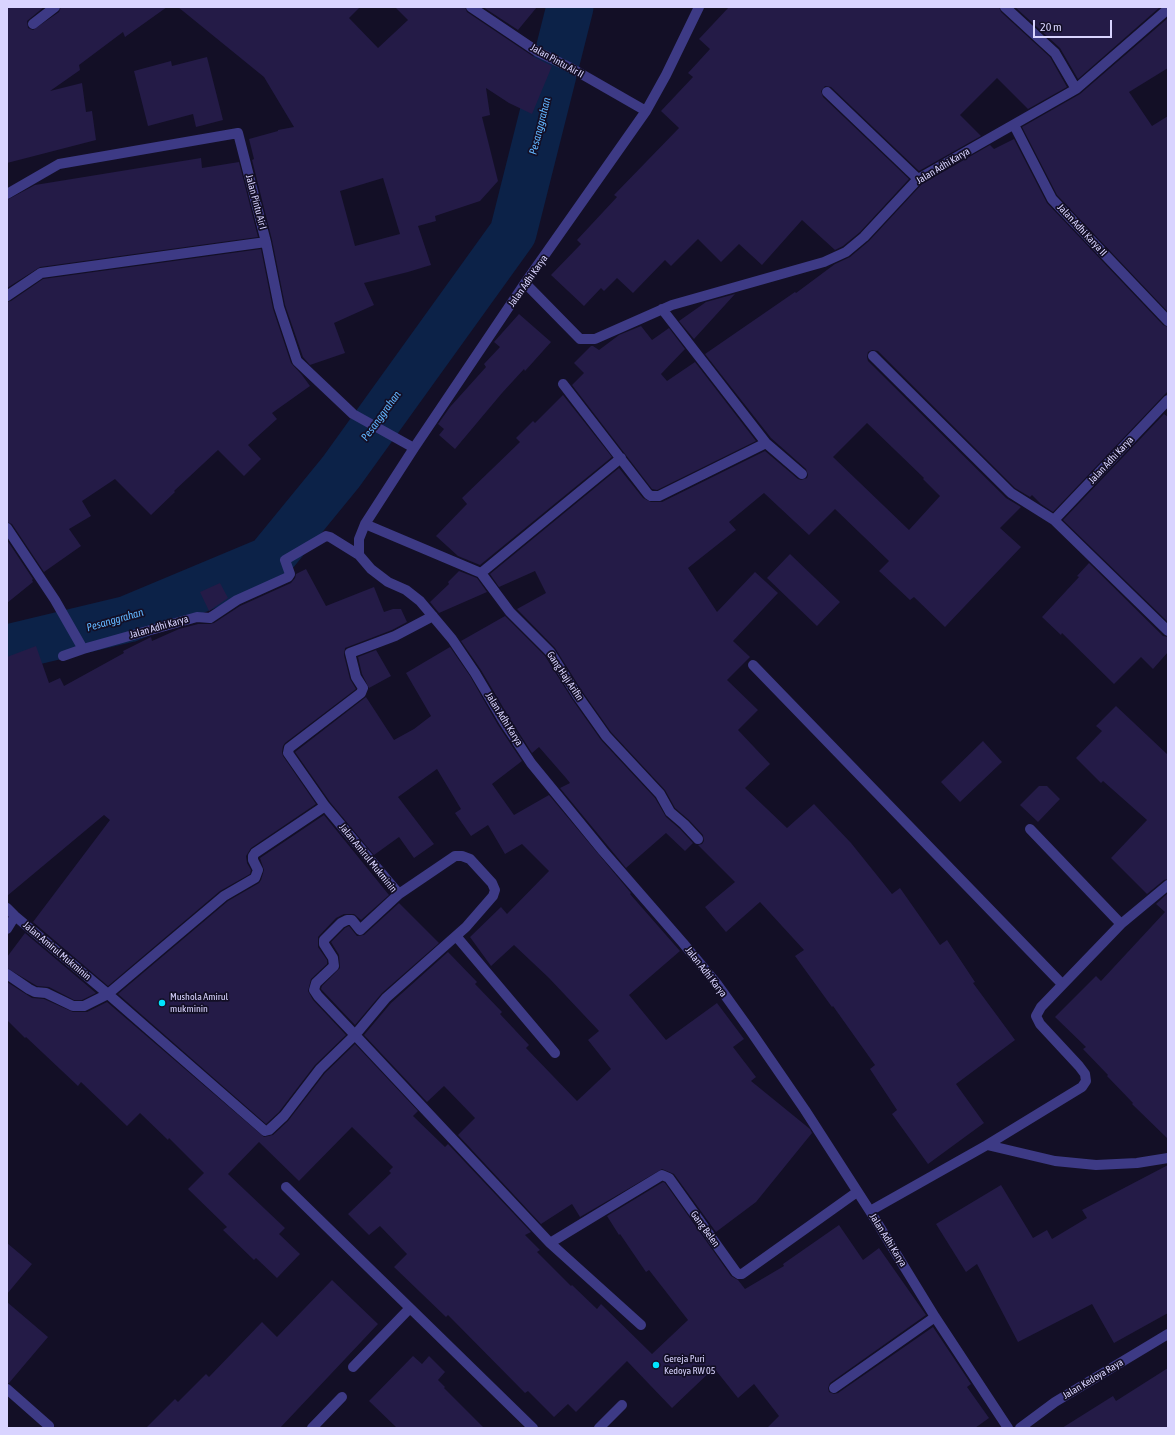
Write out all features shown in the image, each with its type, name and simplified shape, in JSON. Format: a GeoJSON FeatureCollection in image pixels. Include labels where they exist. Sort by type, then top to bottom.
{"type":"FeatureCollection","features":[{"type":"Feature","properties":{"kind":"street"},"geometry":{"type":"LineString","coordinates":[[33,24],[55,7]]}},
{"type":"Feature","properties":{"kind":"street","name":"Jalan Pintu Air II"},"geometry":{"type":"LineString","coordinates":[[471,7],[538,52],[571,68],[646,111]]}},
{"type":"Feature","properties":{"kind":"street","name":"Jalan Adhi Karya"},"geometry":{"type":"LineString","coordinates":[[359,554],[359,539],[366,524],[414,448],[525,283],[646,111],[666,75],[699,7]]}},
{"type":"Feature","properties":{"kind":"street"},"geometry":{"type":"LineString","coordinates":[[1005,7],[1055,53],[1076,89]]}},
{"type":"Feature","properties":{"kind":"street","name":"Jalan Adhi Karya"},"geometry":{"type":"LineString","coordinates":[[525,283],[580,339],[595,339],[662,309],[824,262],[846,252],[864,237],[918,179],[1076,89],[1168,9]]}},
{"type":"Feature","properties":{"kind":"street"},"geometry":{"type":"LineString","coordinates":[[827,92],[918,179]]}},
{"type":"Feature","properties":{"kind":"street","name":"Jalan Adhi Karya II"},"geometry":{"type":"LineString","coordinates":[[1014,125],[1052,199],[1168,321]]}},
{"type":"Feature","properties":{"kind":"street","name":"Jalan Pintu Air I"},"geometry":{"type":"LineString","coordinates":[[7,194],[59,164],[238,133],[266,242],[279,307],[297,361],[353,414],[414,448]]}},
{"type":"Feature","properties":{"kind":"street"},"geometry":{"type":"LineString","coordinates":[[7,296],[41,273],[266,242]]}},
{"type":"Feature","properties":{"kind":"street"},"geometry":{"type":"LineString","coordinates":[[662,309],[766,443],[802,474]]}},
{"type":"Feature","properties":{"kind":"street"},"geometry":{"type":"LineString","coordinates":[[873,356],[1011,493],[1054,520],[1168,631]]}},
{"type":"Feature","properties":{"kind":"street"},"geometry":{"type":"LineString","coordinates":[[563,384],[648,494],[658,496],[766,443]]}},
{"type":"Feature","properties":{"kind":"street","name":"Jalan Adhi Karya"},"geometry":{"type":"LineString","coordinates":[[1054,520],[1168,400]]}},
{"type":"Feature","properties":{"kind":"street"},"geometry":{"type":"LineString","coordinates":[[366,524],[481,573],[621,458]]}},
{"type":"Feature","properties":{"kind":"street"},"geometry":{"type":"LineString","coordinates":[[7,528],[55,600],[83,648]]}},
{"type":"Feature","properties":{"kind":"street","name":"Jalan Adhi Karya"},"geometry":{"type":"LineString","coordinates":[[63,656],[83,648],[197,617],[210,618],[237,600],[288,577],[290,574],[285,560],[320,538],[326,536],[359,554],[371,569],[388,582],[406,590],[420,601],[452,639],[471,667],[504,722],[532,763],[603,851],[717,984],[750,1030],[805,1110],[870,1211],[935,1317],[1008,1428]]}},
{"type":"Feature","properties":{"kind":"street","name":"Gang Haji Arifin"},"geometry":{"type":"LineString","coordinates":[[481,573],[510,612],[550,652],[577,695],[606,736],[660,794],[670,812],[698,839]]}},
{"type":"Feature","properties":{"kind":"street","name":"Jalan Amirul Mukminin"},"geometry":{"type":"LineString","coordinates":[[7,908],[265,1131],[269,1130],[284,1116],[320,1069],[355,1035],[314,990],[316,983],[334,966],[333,958],[324,944],[324,940],[347,920],[352,920],[360,930],[399,894],[325,806],[288,753],[290,748],[361,693],[363,688],[356,676],[350,653],[395,636],[433,616]]}},
{"type":"Feature","properties":{"kind":"street"},"geometry":{"type":"LineString","coordinates":[[753,666],[1062,984]]}},
{"type":"Feature","properties":{"kind":"street"},"geometry":{"type":"LineString","coordinates":[[7,974],[29,989],[36,992],[46,993],[73,1006],[84,1006],[108,994],[224,896],[255,878],[258,870],[252,856],[255,853],[325,806]]}},
{"type":"Feature","properties":{"kind":"street"},"geometry":{"type":"LineString","coordinates":[[1030,829],[1121,924]]}},
{"type":"Feature","properties":{"kind":"street"},"geometry":{"type":"LineString","coordinates":[[399,894],[455,856],[462,856],[470,859],[492,883],[495,890],[493,896],[466,927],[386,998],[355,1035],[550,1243],[641,1325]]}},
{"type":"Feature","properties":{"kind":"street"},"geometry":{"type":"LineString","coordinates":[[870,1211],[988,1145],[1082,1087],[1086,1081],[1085,1074],[1040,1024],[1036,1016],[1041,1007],[1062,984],[1121,924],[1168,885]]}},
{"type":"Feature","properties":{"kind":"street"},"geometry":{"type":"LineString","coordinates":[[7,929],[15,916]]}},
{"type":"Feature","properties":{"kind":"street"},"geometry":{"type":"LineString","coordinates":[[456,936],[555,1053]]}},
{"type":"Feature","properties":{"kind":"street"},"geometry":{"type":"LineString","coordinates":[[988,1145],[1055,1161],[1089,1164],[1137,1163],[1168,1158]]}},
{"type":"Feature","properties":{"kind":"street","name":"Gang Belen"},"geometry":{"type":"LineString","coordinates":[[550,1243],[662,1175],[669,1178],[736,1272],[742,1274],[857,1192]]}},
{"type":"Feature","properties":{"kind":"street"},"geometry":{"type":"LineString","coordinates":[[286,1187],[533,1428]]}},
{"type":"Feature","properties":{"kind":"street"},"geometry":{"type":"LineString","coordinates":[[353,1367],[410,1308]]}},
{"type":"Feature","properties":{"kind":"street"},"geometry":{"type":"LineString","coordinates":[[834,1388],[935,1317]]}},
{"type":"Feature","properties":{"kind":"street","name":"Jalan Kedoya Raya"},"geometry":{"type":"LineString","coordinates":[[1020,1428],[1055,1402],[1168,1334]]}},
{"type":"Feature","properties":{"kind":"street"},"geometry":{"type":"LineString","coordinates":[[7,1388],[49,1426],[48,1428]]}},
{"type":"Feature","properties":{"kind":"street"},"geometry":{"type":"LineString","coordinates":[[312,1428],[342,1397]]}},
{"type":"Feature","properties":{"kind":"street"},"geometry":{"type":"LineString","coordinates":[[599,1428],[622,1405]]}},
{"type":"Feature","properties":{"kind":"building"},"geometry":{"type":"Polygon","coordinates":[[[7,7],[44,7],[27,21],[28,28],[33,30],[59,12],[61,7],[167,7],[125,37],[123,32],[79,65],[80,70],[50,91],[82,83],[86,112],[92,111],[96,140],[7,163],[7,7]]]}},
{"type":"Feature","properties":{"kind":"building"},"geometry":{"type":"Polygon","coordinates":[[[178,7],[360,7],[349,18],[378,48],[408,20],[395,7],[465,7],[467,12],[534,57],[552,66],[532,114],[509,103],[486,88],[490,115],[482,117],[498,181],[480,201],[435,216],[436,221],[418,226],[431,265],[364,283],[374,305],[334,323],[345,353],[310,365],[303,357],[285,305],[272,240],[252,160],[254,159],[249,139],[278,130],[294,127],[264,77],[178,7]],[[383,178],[340,191],[355,246],[400,234],[383,178]]]}},
{"type":"Feature","properties":{"kind":"building"},"geometry":{"type":"Polygon","coordinates":[[[483,7],[537,7],[518,30],[483,7]]]}},
{"type":"Feature","properties":{"kind":"building"},"geometry":{"type":"Polygon","coordinates":[[[729,7],[999,7],[1001,12],[1050,57],[1067,87],[1028,109],[997,78],[960,115],[981,136],[919,171],[831,87],[825,86],[821,91],[823,97],[909,179],[860,232],[843,246],[835,250],[802,220],[762,265],[739,244],[721,262],[698,239],[671,266],[665,260],[633,293],[617,278],[604,291],[601,288],[584,306],[551,275],[581,244],[577,240],[617,197],[614,195],[679,128],[661,111],[693,77],[688,73],[710,49],[699,39],[729,7]]]}},
{"type":"Feature","properties":{"kind":"building"},"geometry":{"type":"Polygon","coordinates":[[[1015,7],[1160,7],[1078,79],[1060,48],[1015,7]]]}},
{"type":"Feature","properties":{"kind":"building"},"geometry":{"type":"Polygon","coordinates":[[[1168,18],[1168,68],[1129,92],[1152,126],[1168,116],[1168,312],[1057,195],[1022,127],[1080,94],[1168,18]]]}},
{"type":"Feature","properties":{"kind":"building"},"geometry":{"type":"Polygon","coordinates":[[[207,57],[223,120],[196,127],[193,114],[148,126],[134,71],[171,61],[172,66],[207,57]]]}},
{"type":"Feature","properties":{"kind":"building"},"geometry":{"type":"Polygon","coordinates":[[[1014,139],[1047,203],[1163,325],[1168,327],[1168,391],[1053,512],[1041,504],[1032,495],[1030,497],[1015,488],[878,351],[872,350],[868,352],[868,361],[1006,498],[1021,507],[1000,528],[1021,547],[945,627],[914,597],[910,600],[879,571],[889,561],[835,509],[809,535],[764,493],[729,522],[736,530],[688,568],[717,612],[755,572],[778,593],[733,641],[750,657],[727,680],[758,710],[738,730],[770,764],[745,788],[787,828],[814,804],[851,843],[892,894],[900,888],[940,945],[947,940],[975,982],[973,983],[1015,1040],[956,1084],[984,1123],[928,1164],[892,1114],[897,1110],[870,1069],[875,1065],[795,956],[804,950],[760,902],[726,932],[705,907],[735,882],[698,845],[702,844],[704,841],[703,835],[675,808],[665,790],[611,732],[582,691],[555,648],[517,609],[546,593],[535,571],[499,587],[490,574],[619,468],[643,498],[651,502],[662,502],[765,451],[798,479],[801,480],[807,478],[808,475],[806,469],[771,438],[705,354],[795,292],[796,293],[835,264],[850,257],[869,241],[922,184],[990,145],[994,149],[1014,139]],[[867,423],[833,457],[909,530],[940,496],[923,479],[924,478],[867,423]]]}},
{"type":"Feature","properties":{"kind":"building"},"geometry":{"type":"Polygon","coordinates":[[[201,158],[202,168],[239,162],[258,237],[40,267],[7,288],[7,200],[35,185],[201,158]]]}},
{"type":"Feature","properties":{"kind":"building"},"geometry":{"type":"Polygon","coordinates":[[[261,249],[273,309],[291,363],[310,386],[272,413],[277,419],[248,445],[261,459],[244,476],[218,450],[174,491],[175,492],[151,515],[115,479],[82,501],[91,516],[69,529],[81,546],[44,572],[12,524],[7,522],[7,302],[11,301],[43,279],[261,249]]]}},
{"type":"Feature","properties":{"kind":"building"},"geometry":{"type":"Polygon","coordinates":[[[735,294],[694,339],[679,321],[706,302],[735,294]]]}},
{"type":"Feature","properties":{"kind":"building"},"geometry":{"type":"Polygon","coordinates":[[[519,314],[551,342],[525,371],[524,369],[502,393],[455,449],[439,435],[444,429],[438,424],[450,407],[486,367],[484,364],[500,347],[494,342],[519,314]]]}},
{"type":"Feature","properties":{"kind":"building"},"geometry":{"type":"Polygon","coordinates":[[[641,326],[652,340],[669,328],[685,349],[661,374],[667,381],[695,362],[756,441],[657,490],[652,489],[572,385],[584,373],[574,363],[591,346],[599,350],[619,335],[641,326]]]}},
{"type":"Feature","properties":{"kind":"building"},"geometry":{"type":"Polygon","coordinates":[[[563,395],[612,457],[480,565],[458,556],[436,536],[467,504],[462,498],[520,442],[516,438],[533,421],[535,423],[563,395]]]}},
{"type":"Feature","properties":{"kind":"building"},"geometry":{"type":"Polygon","coordinates":[[[1164,414],[1168,417],[1168,622],[1063,520],[1164,414]]]}},
{"type":"Feature","properties":{"kind":"building"},"geometry":{"type":"Polygon","coordinates":[[[7,540],[33,579],[33,582],[7,603],[7,540]]]}},
{"type":"Feature","properties":{"kind":"building"},"geometry":{"type":"Polygon","coordinates":[[[790,554],[840,602],[817,626],[767,578],[790,554]]]}},
{"type":"Feature","properties":{"kind":"building"},"geometry":{"type":"Polygon","coordinates":[[[1089,563],[1163,636],[1168,637],[1168,652],[1153,669],[1141,657],[1114,684],[1062,633],[1061,635],[1042,617],[1079,577],[1077,576],[1089,563]]]}},
{"type":"Feature","properties":{"kind":"building"},"geometry":{"type":"Polygon","coordinates":[[[306,569],[326,606],[374,587],[384,612],[393,609],[401,609],[407,622],[392,630],[345,648],[344,655],[350,679],[356,689],[283,746],[283,756],[316,804],[251,848],[246,856],[247,863],[251,870],[250,874],[220,891],[108,986],[33,922],[110,820],[104,815],[7,896],[7,657],[36,646],[49,683],[60,678],[64,686],[124,653],[123,651],[151,637],[152,641],[179,629],[198,624],[214,623],[240,606],[291,583],[296,574],[306,569]]]}},
{"type":"Feature","properties":{"kind":"building"},"geometry":{"type":"Polygon","coordinates":[[[459,571],[477,578],[487,592],[439,613],[430,602],[449,584],[448,582],[459,571]]]}},
{"type":"Feature","properties":{"kind":"building"},"geometry":{"type":"Polygon","coordinates":[[[220,583],[228,598],[209,611],[200,592],[220,583]]]}},
{"type":"Feature","properties":{"kind":"building"},"geometry":{"type":"Polygon","coordinates":[[[505,616],[545,656],[572,699],[601,740],[655,798],[666,817],[693,843],[685,851],[666,833],[626,868],[560,788],[570,783],[566,778],[539,747],[532,753],[481,670],[461,641],[505,616]]]}},
{"type":"Feature","properties":{"kind":"building"},"geometry":{"type":"Polygon","coordinates":[[[450,647],[470,676],[498,725],[522,761],[492,784],[514,815],[549,795],[631,893],[630,894],[680,951],[629,995],[666,1040],[717,1003],[744,1039],[733,1047],[756,1077],[751,1081],[810,1129],[812,1133],[756,1202],[716,1232],[674,1174],[662,1169],[580,1217],[572,1204],[541,1224],[458,1135],[475,1118],[444,1086],[427,1102],[364,1035],[391,1003],[448,952],[477,982],[475,984],[502,1012],[500,1014],[529,1045],[526,1048],[577,1101],[611,1069],[588,1040],[599,1031],[549,978],[514,945],[491,966],[470,937],[501,907],[507,914],[549,871],[522,844],[505,854],[488,825],[471,836],[455,813],[461,809],[437,769],[398,797],[434,844],[414,858],[399,837],[374,855],[330,802],[295,752],[366,697],[394,740],[414,729],[431,716],[406,673],[450,647]]]}},
{"type":"Feature","properties":{"kind":"building"},"geometry":{"type":"Polygon","coordinates":[[[376,650],[391,676],[369,688],[362,674],[358,657],[376,650]]]}},
{"type":"Feature","properties":{"kind":"building"},"geometry":{"type":"Polygon","coordinates":[[[1116,706],[1168,755],[1168,879],[1164,880],[1147,894],[1111,858],[1147,820],[1103,781],[1101,783],[1076,758],[1102,731],[1096,726],[1116,706]]]}},
{"type":"Feature","properties":{"kind":"building"},"geometry":{"type":"Polygon","coordinates":[[[983,741],[1002,762],[960,802],[941,782],[983,741]]]}},
{"type":"Feature","properties":{"kind":"building"},"geometry":{"type":"Polygon","coordinates":[[[1039,786],[1047,786],[1060,799],[1038,822],[1020,805],[1039,786]]]}},
{"type":"Feature","properties":{"kind":"building"},"geometry":{"type":"Polygon","coordinates":[[[324,815],[389,895],[361,920],[354,914],[344,914],[336,918],[318,937],[318,947],[327,960],[327,964],[311,979],[308,991],[313,1000],[346,1035],[315,1065],[279,1112],[266,1124],[118,994],[228,901],[259,883],[264,870],[260,858],[324,815]]]}},
{"type":"Feature","properties":{"kind":"building"},"geometry":{"type":"Polygon","coordinates":[[[1168,893],[1168,1139],[1132,1104],[1133,1103],[1083,1049],[1086,1047],[1055,1017],[1096,976],[1101,981],[1165,912],[1156,904],[1168,893]]]}},
{"type":"Feature","properties":{"kind":"building"},"geometry":{"type":"Polygon","coordinates":[[[399,903],[439,943],[382,993],[355,1025],[321,989],[322,986],[340,968],[339,955],[331,942],[349,926],[357,936],[364,935],[399,903]]]}},
{"type":"Feature","properties":{"kind":"building"},"geometry":{"type":"Polygon","coordinates":[[[25,933],[96,993],[82,1000],[74,1000],[49,987],[37,986],[7,968],[7,957],[25,933]]]}},
{"type":"Feature","properties":{"kind":"building"},"geometry":{"type":"Polygon","coordinates":[[[7,982],[32,998],[44,999],[73,1012],[87,1012],[107,1002],[264,1137],[273,1135],[288,1121],[325,1073],[355,1044],[418,1111],[413,1116],[445,1147],[448,1144],[531,1232],[525,1235],[540,1250],[537,1252],[571,1286],[572,1285],[597,1309],[601,1304],[652,1354],[688,1320],[649,1270],[646,1272],[607,1216],[663,1182],[665,1183],[731,1276],[738,1280],[745,1289],[784,1266],[783,1264],[839,1225],[863,1260],[879,1248],[926,1315],[830,1383],[828,1388],[829,1392],[834,1394],[838,1393],[933,1327],[971,1384],[967,1387],[989,1418],[975,1428],[767,1428],[779,1416],[754,1384],[738,1398],[714,1368],[672,1408],[627,1361],[576,1412],[568,1404],[554,1417],[528,1391],[525,1393],[448,1315],[446,1317],[394,1267],[407,1254],[380,1226],[369,1235],[348,1214],[391,1173],[389,1171],[393,1167],[352,1127],[299,1181],[259,1142],[228,1174],[285,1228],[279,1234],[300,1254],[277,1278],[256,1258],[254,1260],[223,1230],[227,1227],[188,1189],[204,1173],[169,1138],[168,1140],[140,1113],[127,1126],[81,1082],[78,1086],[7,1020],[7,982]]]}},
{"type":"Feature","properties":{"kind":"building"},"geometry":{"type":"Polygon","coordinates":[[[1168,1165],[1168,1313],[1114,1343],[1092,1304],[1018,1342],[977,1264],[966,1272],[936,1224],[1001,1185],[1033,1238],[1047,1230],[1052,1239],[1087,1218],[1082,1210],[1168,1165]]]}},
{"type":"Feature","properties":{"kind":"building"},"geometry":{"type":"Polygon","coordinates":[[[7,1243],[32,1264],[7,1294],[7,1243]]]}},
{"type":"Feature","properties":{"kind":"building"},"geometry":{"type":"Polygon","coordinates":[[[332,1280],[378,1324],[280,1428],[146,1428],[175,1399],[178,1402],[206,1374],[209,1377],[262,1322],[277,1337],[332,1280]]]}},
{"type":"Feature","properties":{"kind":"building"},"geometry":{"type":"Polygon","coordinates":[[[7,1302],[48,1337],[9,1383],[7,1383],[7,1302]]]}},
{"type":"Feature","properties":{"kind":"building"},"geometry":{"type":"Polygon","coordinates":[[[413,1356],[422,1364],[429,1356],[445,1372],[438,1380],[445,1387],[444,1388],[484,1428],[397,1428],[369,1401],[413,1356]]]}},
{"type":"Feature","properties":{"kind":"building"},"geometry":{"type":"Polygon","coordinates":[[[1168,1368],[1168,1428],[1062,1428],[1113,1396],[1116,1401],[1168,1368]]]}},
{"type":"Feature","properties":{"kind":"waterway","name":"Pesanggrahan"},"geometry":{"type":"LineString","coordinates":[[7,648],[128,619],[269,560],[341,472],[513,233],[570,7]]}},
{"type":"Feature","properties":{"kind":"place","name":"Mushola Amirul mukminin"},"geometry":{"type":"Point","coordinates":[162,1003]}},
{"type":"Feature","properties":{"kind":"place","name":"Gereja Puri Kedoya RW 05"},"geometry":{"type":"Point","coordinates":[656,1365]}}]}
